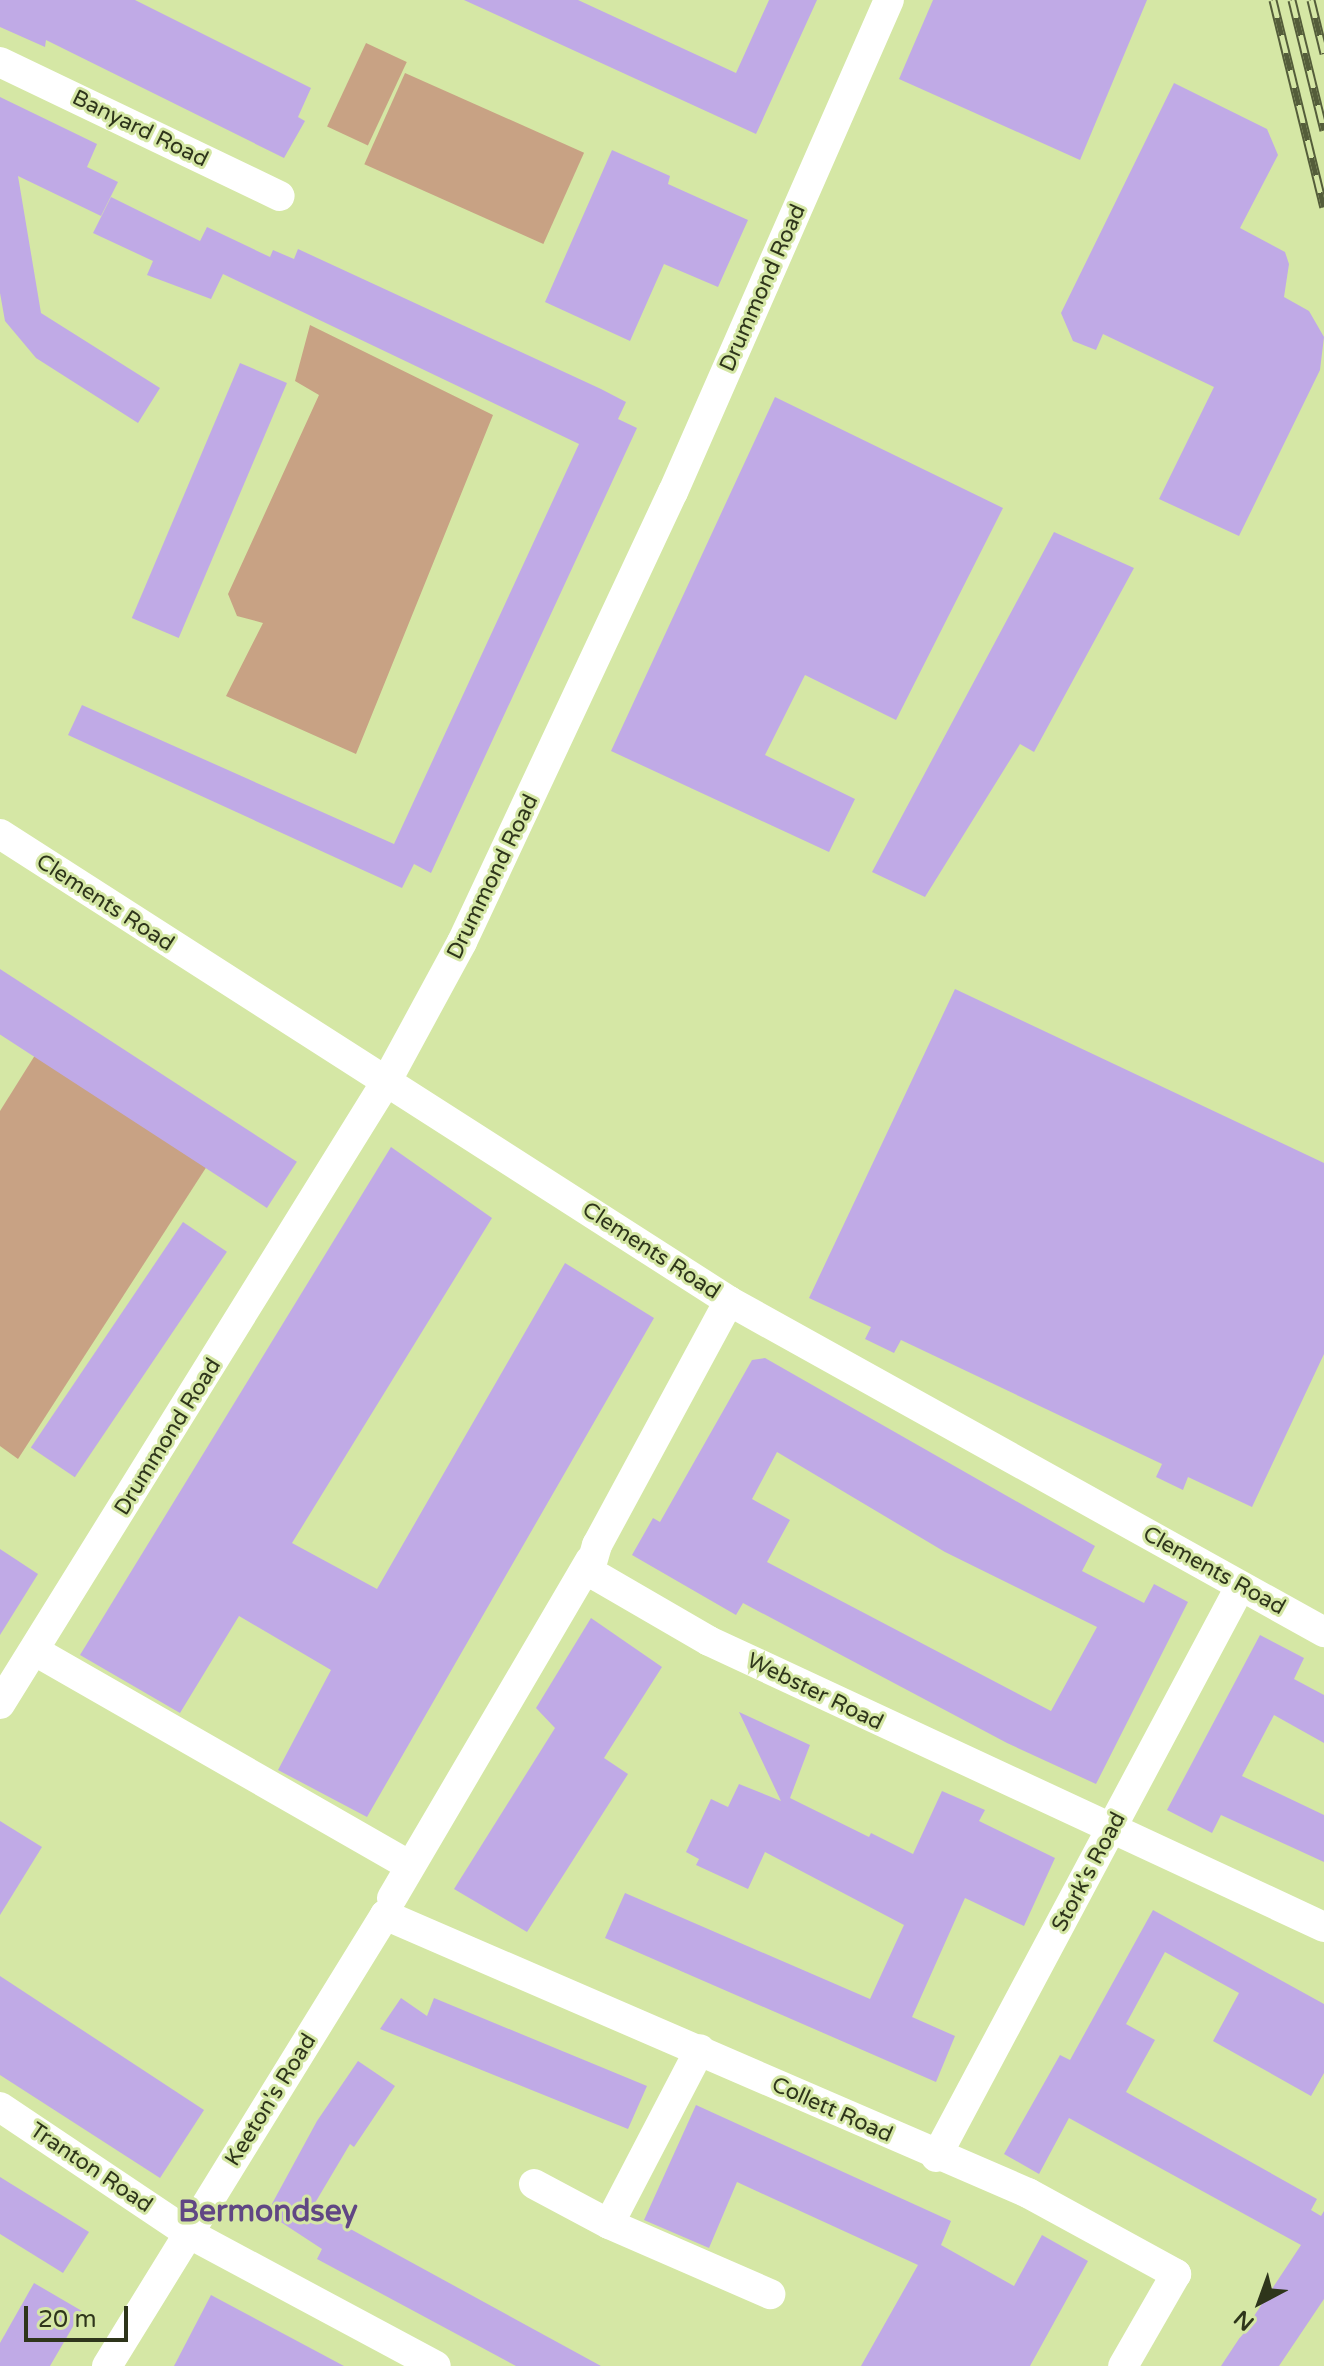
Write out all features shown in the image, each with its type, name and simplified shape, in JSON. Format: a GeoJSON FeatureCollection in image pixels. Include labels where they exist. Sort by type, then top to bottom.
{"type":"FeatureCollection","features":[{"type":"Feature","properties":{"kind":"street","name":"Drummond Road"},"geometry":{"type":"LineString","coordinates":[[0,1704],[386,1082],[462,942],[552,756],[889,0]]}},
{"type":"Feature","properties":{"kind":"street","name":"Banyard Road"},"geometry":{"type":"LineString","coordinates":[[0,62],[280,196]]}},
{"type":"Feature","properties":{"kind":"street","name":"Clements Road"},"geometry":{"type":"LineString","coordinates":[[0,834],[729,1301],[1324,1632]]}},
{"type":"Feature","properties":{"kind":"street"},"geometry":{"type":"LineString","coordinates":[[590,1560],[729,1301]]}},
{"type":"Feature","properties":{"kind":"street","name":"Webster Road"},"geometry":{"type":"LineString","coordinates":[[590,1560],[597,1576],[709,1641],[1111,1831],[1324,1927]]}},
{"type":"Feature","properties":{"kind":"street","name":"Keeton's Road"},"geometry":{"type":"LineString","coordinates":[[107,2366],[388,1906],[590,1560]]}},
{"type":"Feature","properties":{"kind":"street","name":"Stork's Road"},"geometry":{"type":"LineString","coordinates":[[936,2157],[1240,1587]]}},
{"type":"Feature","properties":{"kind":"street"},"geometry":{"type":"LineString","coordinates":[[35,1651],[410,1866]]}},
{"type":"Feature","properties":{"kind":"street","name":"Collett Road"},"geometry":{"type":"LineString","coordinates":[[388,1906],[936,2157],[1028,2193],[1176,2274],[1123,2366]]}},
{"type":"Feature","properties":{"kind":"street"},"geometry":{"type":"LineString","coordinates":[[609,2224],[700,2049]]}},
{"type":"Feature","properties":{"kind":"street","name":"Tranton Road"},"geometry":{"type":"LineString","coordinates":[[0,2107],[188,2233],[436,2366]]}},
{"type":"Feature","properties":{"kind":"street"},"geometry":{"type":"LineString","coordinates":[[534,2184],[609,2224],[770,2294]]}},
{"type":"Feature","properties":{"kind":"shaded area"},"geometry":{"type":"Polygon","coordinates":[[[366,43],[407,62],[368,145],[327,126],[366,43]]]}},
{"type":"Feature","properties":{"kind":"shaded area"},"geometry":{"type":"Polygon","coordinates":[[[405,73],[584,153],[543,244],[364,164],[405,73]]]}},
{"type":"Feature","properties":{"kind":"shaded area"},"geometry":{"type":"Polygon","coordinates":[[[310,325],[493,415],[356,754],[226,696],[263,623],[237,616],[228,594],[319,395],[295,381],[310,325]]]}},
{"type":"Feature","properties":{"kind":"shaded area"},"geometry":{"type":"Polygon","coordinates":[[[37,1052],[209,1163],[18,1459],[0,1446],[0,1111],[37,1052]]]}},
{"type":"Feature","properties":{"kind":"building"},"geometry":{"type":"Polygon","coordinates":[[[0,0],[135,0],[311,88],[298,117],[305,121],[284,158],[46,40],[45,47],[0,27],[0,0]]]}},
{"type":"Feature","properties":{"kind":"building"},"geometry":{"type":"Polygon","coordinates":[[[464,0],[578,0],[736,73],[769,0],[817,0],[756,134],[464,0]]]}},
{"type":"Feature","properties":{"kind":"building"},"geometry":{"type":"Polygon","coordinates":[[[933,0],[1147,0],[1080,160],[899,79],[933,0]]]}},
{"type":"Feature","properties":{"kind":"building"},"geometry":{"type":"Polygon","coordinates":[[[1174,83],[1267,129],[1278,155],[1240,228],[1285,252],[1289,264],[1284,297],[1309,311],[1324,337],[1320,370],[1239,536],[1159,499],[1214,387],[1103,334],[1096,350],[1073,341],[1061,313],[1174,83]]]}},
{"type":"Feature","properties":{"kind":"building"},"geometry":{"type":"Polygon","coordinates":[[[0,97],[97,144],[87,167],[118,182],[101,216],[18,176],[41,313],[160,388],[138,423],[36,358],[5,321],[0,293],[0,97]]]}},
{"type":"Feature","properties":{"kind":"building"},"geometry":{"type":"Polygon","coordinates":[[[612,150],[670,176],[668,184],[748,220],[718,287],[664,264],[630,341],[545,302],[612,150]]]}},
{"type":"Feature","properties":{"kind":"building"},"geometry":{"type":"Polygon","coordinates":[[[111,197],[200,241],[207,227],[270,257],[273,250],[294,259],[298,249],[626,402],[618,419],[637,428],[431,873],[414,864],[402,888],[68,735],[82,705],[394,844],[579,444],[223,274],[211,299],[147,275],[153,261],[93,233],[111,197]]]}},
{"type":"Feature","properties":{"kind":"building"},"geometry":{"type":"Polygon","coordinates":[[[240,363],[287,383],[179,638],[132,618],[240,363]]]}},
{"type":"Feature","properties":{"kind":"building"},"geometry":{"type":"Polygon","coordinates":[[[775,397],[1003,508],[896,720],[805,675],[765,755],[855,799],[829,852],[611,751],[775,397]]]}},
{"type":"Feature","properties":{"kind":"building"},"geometry":{"type":"Polygon","coordinates":[[[1054,532],[1134,568],[1034,752],[1020,744],[925,897],[872,872],[1054,532]]]}},
{"type":"Feature","properties":{"kind":"building"},"geometry":{"type":"Polygon","coordinates":[[[0,969],[297,1162],[267,1208],[0,1035],[0,969]]]}},
{"type":"Feature","properties":{"kind":"building"},"geometry":{"type":"Polygon","coordinates":[[[955,989],[1324,1163],[1324,1354],[1252,1507],[1188,1477],[1183,1490],[1156,1477],[1162,1464],[901,1340],[894,1353],[865,1339],[871,1327],[809,1298],[955,989]]]}},
{"type":"Feature","properties":{"kind":"building"},"geometry":{"type":"Polygon","coordinates":[[[391,1147],[492,1218],[292,1543],[377,1589],[565,1263],[654,1318],[367,1817],[278,1770],[331,1670],[239,1616],[180,1713],[80,1655],[391,1147]]]}},
{"type":"Feature","properties":{"kind":"building"},"geometry":{"type":"Polygon","coordinates":[[[183,1222],[227,1252],[75,1477],[31,1447],[183,1222]]]}},
{"type":"Feature","properties":{"kind":"building"},"geometry":{"type":"Polygon","coordinates":[[[765,1358],[1095,1546],[1082,1571],[1144,1603],[1154,1584],[1188,1602],[1096,1784],[1007,1743],[743,1603],[736,1615],[632,1555],[653,1518],[660,1522],[752,1360],[765,1358]],[[777,1452],[752,1499],[790,1520],[767,1562],[1051,1711],[1097,1627],[945,1552],[777,1452]]]}},
{"type":"Feature","properties":{"kind":"building"},"geometry":{"type":"Polygon","coordinates":[[[0,1549],[38,1574],[0,1635],[0,1549]]]}},
{"type":"Feature","properties":{"kind":"building"},"geometry":{"type":"Polygon","coordinates":[[[591,1618],[662,1667],[604,1758],[628,1774],[527,1932],[454,1889],[555,1728],[536,1708],[591,1618]]]}},
{"type":"Feature","properties":{"kind":"building"},"geometry":{"type":"Polygon","coordinates":[[[1260,1635],[1304,1658],[1294,1679],[1324,1695],[1324,1743],[1274,1715],[1242,1776],[1324,1815],[1324,1862],[1221,1815],[1212,1833],[1167,1810],[1260,1635]]]}},
{"type":"Feature","properties":{"kind":"building"},"geometry":{"type":"Polygon","coordinates":[[[739,1712],[810,1745],[790,1798],[869,1837],[871,1833],[913,1854],[942,1791],[985,1810],[979,1821],[1055,1858],[1024,1926],[965,1898],[912,2017],[955,2036],[936,2082],[605,1938],[625,1893],[870,1999],[904,1925],[765,1852],[748,1889],[696,1865],[699,1859],[686,1852],[711,1799],[728,1807],[739,1784],[781,1801],[739,1712]]]}},
{"type":"Feature","properties":{"kind":"building"},"geometry":{"type":"Polygon","coordinates":[[[0,1821],[42,1847],[0,1915],[0,1821]]]}},
{"type":"Feature","properties":{"kind":"building"},"geometry":{"type":"Polygon","coordinates":[[[1153,1910],[1324,2004],[1324,2073],[1311,2096],[1213,2041],[1239,1993],[1165,1952],[1126,2024],[1155,2040],[1126,2092],[1317,2199],[1311,2210],[1321,2216],[1324,2211],[1324,2299],[1279,2366],[1221,2366],[1301,2245],[1069,2118],[1039,2174],[1004,2154],[1060,2055],[1070,2060],[1153,1910]]]}},
{"type":"Feature","properties":{"kind":"building"},"geometry":{"type":"Polygon","coordinates":[[[0,1976],[204,2110],[160,2178],[0,2075],[0,1976]]]}},
{"type":"Feature","properties":{"kind":"building"},"geometry":{"type":"Polygon","coordinates":[[[401,1998],[427,2016],[434,1998],[647,2086],[628,2129],[380,2029],[401,1998]]]}},
{"type":"Feature","properties":{"kind":"building"},"geometry":{"type":"Polygon","coordinates":[[[358,2061],[395,2086],[354,2147],[350,2144],[312,2208],[601,2366],[516,2366],[317,2259],[322,2249],[267,2213],[317,2121],[358,2061]]]}},
{"type":"Feature","properties":{"kind":"building"},"geometry":{"type":"Polygon","coordinates":[[[696,2105],[951,2221],[941,2245],[1014,2286],[1042,2235],[1088,2261],[1030,2366],[861,2366],[918,2265],[737,2182],[709,2248],[644,2220],[696,2105]]]}},
{"type":"Feature","properties":{"kind":"building"},"geometry":{"type":"Polygon","coordinates":[[[0,2177],[89,2232],[63,2273],[0,2234],[0,2177]]]}},
{"type":"Feature","properties":{"kind":"building"},"geometry":{"type":"Polygon","coordinates":[[[34,2283],[82,2311],[50,2366],[0,2366],[0,2343],[34,2283]]]}},
{"type":"Feature","properties":{"kind":"building"},"geometry":{"type":"Polygon","coordinates":[[[211,2295],[344,2366],[174,2366],[211,2295]]]}},
{"type":"Feature","properties":{"kind":"railway"},"geometry":{"type":"LineString","coordinates":[[1273,0],[1324,207]]}},
{"type":"Feature","properties":{"kind":"railway"},"geometry":{"type":"LineString","coordinates":[[1292,0],[1324,130]]}},
{"type":"Feature","properties":{"kind":"railway"},"geometry":{"type":"LineString","coordinates":[[1311,0],[1324,53]]}},
{"type":"Feature","properties":{"kind":"district","name":"Bermondsey"},"geometry":{"type":"Point","coordinates":[268,2212]}}]}
